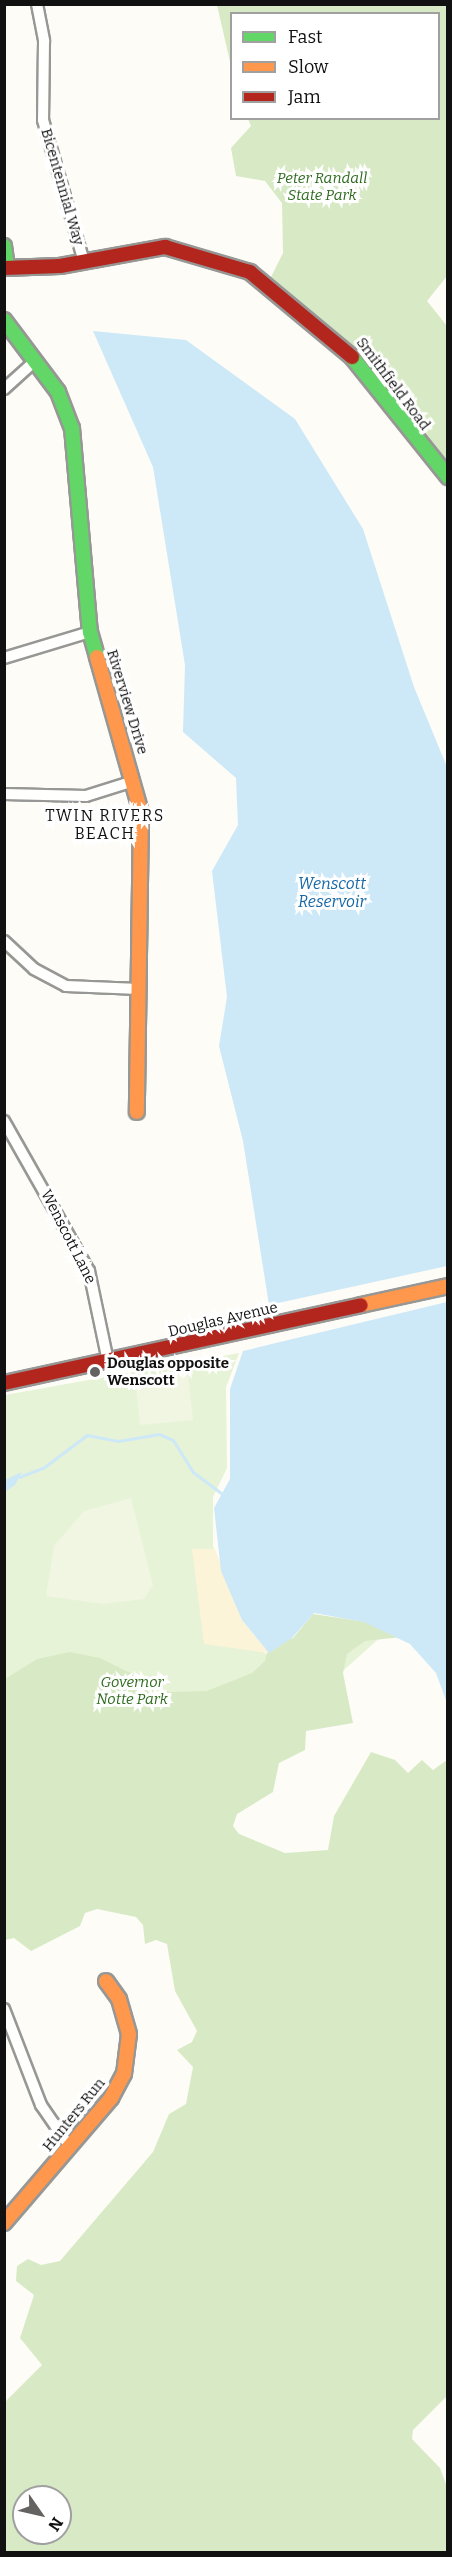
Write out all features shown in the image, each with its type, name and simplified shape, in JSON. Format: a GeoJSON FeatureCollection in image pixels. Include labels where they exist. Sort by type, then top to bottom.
{"type":"FeatureCollection","features":[{"type":"Feature","properties":{"kind":"street","name":"Bicentennial Way"},"geometry":{"type":"LineString","coordinates":[[37,4],[44,41],[43,120],[84,262]]}},
{"type":"Feature","properties":{"kind":"street"},"geometry":{"type":"LineString","coordinates":[[4,246],[6,268]]}},
{"type":"Feature","properties":{"kind":"street","name":"Smithfield Road"},"geometry":{"type":"LineString","coordinates":[[6,268],[84,262],[165,247],[250,272],[339,341],[447,477]]}},
{"type":"Feature","properties":{"kind":"street","name":"Riverview Drive"},"geometry":{"type":"LineString","coordinates":[[4,320],[58,392],[72,428],[90,632],[134,781],[143,844],[137,1112]]}},
{"type":"Feature","properties":{"kind":"street"},"geometry":{"type":"LineString","coordinates":[[4,389],[35,361]]}},
{"type":"Feature","properties":{"kind":"street"},"geometry":{"type":"LineString","coordinates":[[4,658],[90,632]]}},
{"type":"Feature","properties":{"kind":"street"},"geometry":{"type":"LineString","coordinates":[[4,794],[86,796],[134,781]]}},
{"type":"Feature","properties":{"kind":"street"},"geometry":{"type":"LineString","coordinates":[[4,941],[34,969],[66,986],[140,989]]}},
{"type":"Feature","properties":{"kind":"street","name":"Wenscott Lane"},"geometry":{"type":"LineString","coordinates":[[4,1121],[89,1271],[108,1361]]}},
{"type":"Feature","properties":{"kind":"street","name":"Douglas Avenue"},"geometry":{"type":"LineString","coordinates":[[4,1383],[447,1286]]}},
{"type":"Feature","properties":{"kind":"street","name":"Hunters Run"},"geometry":{"type":"LineString","coordinates":[[4,2223],[111,2098],[128,2063],[124,2016],[106,1981]]}},
{"type":"Feature","properties":{"kind":"street"},"geometry":{"type":"LineString","coordinates":[[4,2008],[41,2105],[70,2147]]}},
{"type":"Feature","properties":{"kind":"green space","name":"Peter Randall State Park"},"geometry":{"type":"Polygon","coordinates":[[[217,5],[447,5],[447,276],[427,301],[447,326],[447,477],[363,370],[268,283],[283,253],[282,203],[265,181],[236,176],[231,148],[251,126],[248,120],[440,120],[440,12],[230,12],[230,62],[217,5]]]}},
{"type":"Feature","properties":{"kind":"green space","name":"Governor Notte Park"},"geometry":{"type":"Polygon","coordinates":[[[239,1353],[226,1387],[227,1468],[213,1497],[213,1546],[239,1623],[269,1658],[384,1634],[108,1883],[5,1892],[5,1395],[239,1353]]]}},
{"type":"Feature","properties":{"kind":"green space"},"geometry":{"type":"Polygon","coordinates":[[[188,1373],[193,1420],[140,1425],[135,1379],[188,1373]]]}},
{"type":"Feature","properties":{"kind":"green space"},"geometry":{"type":"Polygon","coordinates":[[[131,1498],[153,1585],[144,1599],[103,1604],[46,1596],[54,1546],[84,1511],[131,1498]]]}},
{"type":"Feature","properties":{"kind":"green space"},"geometry":{"type":"Polygon","coordinates":[[[313,1614],[380,1624],[402,1637],[365,1641],[347,1654],[343,1673],[353,1723],[306,1731],[305,1750],[279,1763],[273,1792],[237,1814],[233,1826],[239,1834],[285,1853],[328,1850],[334,1816],[371,1752],[395,1760],[408,1773],[422,1760],[433,1770],[447,1760],[447,2396],[413,2430],[412,2439],[440,2468],[447,2487],[447,2552],[5,2552],[5,2402],[42,2365],[20,2338],[34,2295],[16,2281],[17,2266],[28,2259],[41,2265],[60,2261],[153,2152],[169,2114],[186,2104],[193,2067],[177,2050],[192,2042],[197,2031],[175,1991],[167,1944],[156,1940],[145,1944],[143,1925],[136,1917],[97,1909],[85,1913],[80,1926],[31,1951],[14,1938],[5,1940],[5,1679],[37,1659],[70,1652],[100,1658],[169,1692],[207,1691],[252,1673],[265,1661],[268,1646],[293,1638],[313,1614]]]}},
{"type":"Feature","properties":{"kind":"sand"},"geometry":{"type":"Polygon","coordinates":[[[192,1549],[215,1549],[242,1620],[269,1653],[204,1644],[192,1549]]]}},
{"type":"Feature","properties":{"kind":"water","name":"Wenscott Reservoir"},"geometry":{"type":"Polygon","coordinates":[[[93,331],[186,340],[295,419],[363,529],[414,687],[447,767],[447,1266],[269,1305],[243,1141],[219,1046],[227,997],[212,871],[238,825],[236,778],[183,732],[185,665],[153,467],[93,331]]]}},
{"type":"Feature","properties":{"kind":"water"},"geometry":{"type":"Polygon","coordinates":[[[448,1302],[447,1703],[436,1673],[410,1644],[364,1622],[314,1613],[292,1638],[269,1653],[242,1620],[221,1571],[214,1508],[230,1479],[230,1389],[243,1351],[448,1302]]]}},
{"type":"Feature","properties":{"kind":"water"},"geometry":{"type":"Polygon","coordinates":[[[22,1472],[15,1485],[5,1492],[5,1480],[22,1472]]]}},
{"type":"Feature","properties":{"kind":"waterway"},"geometry":{"type":"LineString","coordinates":[[19,1477],[43,1468],[87,1435],[118,1441],[159,1434],[173,1440],[193,1472],[221,1493]]}},
{"type":"Feature","properties":{"kind":"traffic: fast"},"geometry":{"type":"LineString","coordinates":[[4,246],[7,268]]}},
{"type":"Feature","properties":{"kind":"traffic: fast"},"geometry":{"type":"LineString","coordinates":[[4,320],[58,392],[72,428],[90,632],[97,657]]}},
{"type":"Feature","properties":{"kind":"traffic: fast"},"geometry":{"type":"LineString","coordinates":[[352,357],[448,477]]}},
{"type":"Feature","properties":{"kind":"traffic: slow"},"geometry":{"type":"LineString","coordinates":[[97,657],[141,812],[137,1112]]}},
{"type":"Feature","properties":{"kind":"traffic: slow"},"geometry":{"type":"LineString","coordinates":[[361,1305],[448,1286]]}},
{"type":"Feature","properties":{"kind":"traffic: slow"},"geometry":{"type":"LineString","coordinates":[[4,2223],[111,2098],[124,2074],[129,2034],[119,1999],[106,1981]]}},
{"type":"Feature","properties":{"kind":"traffic: jam"},"geometry":{"type":"LineString","coordinates":[[4,268],[60,266],[165,247],[250,272],[352,357]]}},
{"type":"Feature","properties":{"kind":"traffic: jam"},"geometry":{"type":"LineString","coordinates":[[4,1383],[361,1305]]}},
{"type":"Feature","properties":{"kind":"place","name":"Douglas opposite Wenscott"},"geometry":{"type":"Point","coordinates":[95,1372]}},
{"type":"Feature","properties":{"kind":"district","name":"TWIN RIVERS BEACH"},"geometry":{"type":"Point","coordinates":[105,825]}}]}
